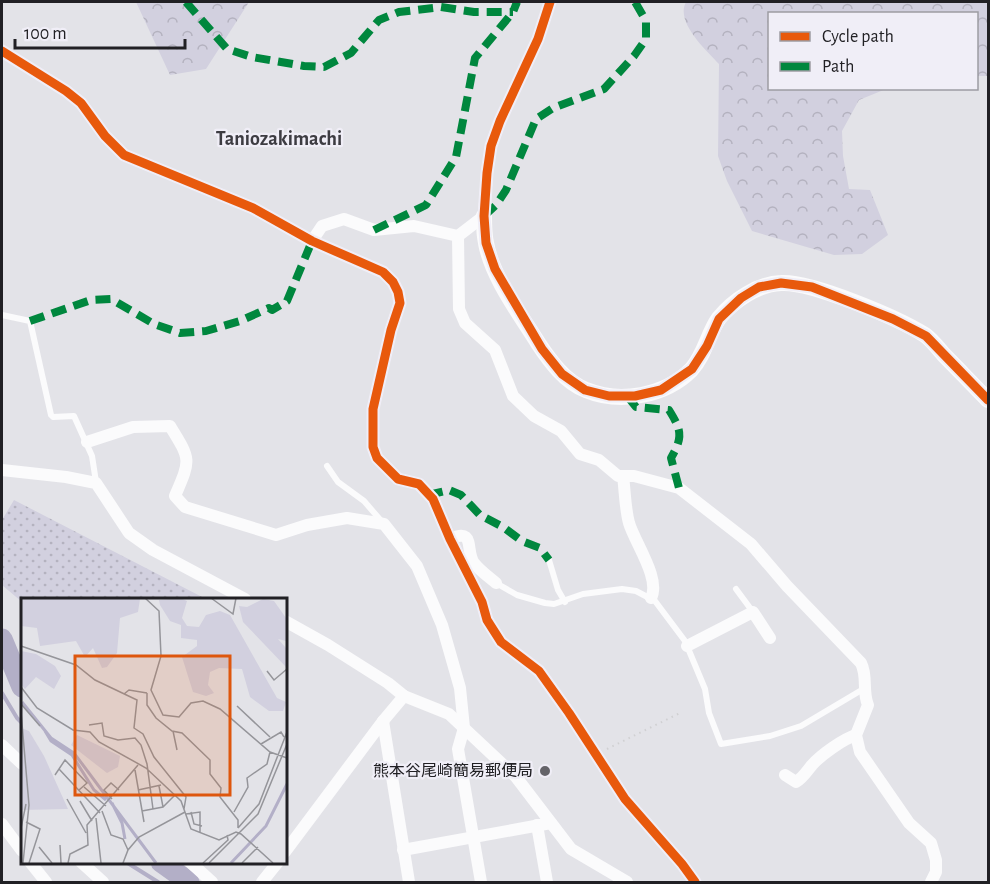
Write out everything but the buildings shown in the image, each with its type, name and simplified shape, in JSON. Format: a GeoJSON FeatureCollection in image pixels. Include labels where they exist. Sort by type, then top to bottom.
{"type":"FeatureCollection","features":[{"type":"Feature","properties":{"kind":"street"},"geometry":{"type":"LineString","coordinates":[[550,2],[538,39],[500,121],[491,146],[484,216],[486,243],[495,269],[542,349],[562,374],[585,390],[609,396],[635,396],[661,390],[692,369],[707,346],[719,319],[741,298],[759,287],[781,283],[812,287],[893,319],[926,336],[988,400]]}},
{"type":"Feature","properties":{"kind":"street"},"geometry":{"type":"LineString","coordinates":[[2,51],[81,103],[105,136],[124,155],[253,208],[312,242],[383,272],[393,282],[400,303],[391,330],[373,409],[373,447],[377,458],[398,479],[419,484],[433,499],[497,636],[521,659],[539,671],[597,754],[625,799],[695,882]]}},
{"type":"Feature","properties":{"kind":"street"},"geometry":{"type":"LineString","coordinates":[[458,236],[484,216]]}},
{"type":"Feature","properties":{"kind":"street"},"geometry":{"type":"LineString","coordinates":[[312,242],[322,226],[344,219],[374,230],[414,226],[458,236]]}},
{"type":"Feature","properties":{"kind":"street"},"geometry":{"type":"LineString","coordinates":[[458,236],[459,309],[465,323],[495,350],[513,396],[534,416],[561,431],[580,454],[599,460],[618,476],[634,476],[679,488],[751,544],[802,602],[861,663],[866,680],[864,696],[868,705],[856,735],[860,752],[909,823],[931,843],[936,860],[936,872],[931,882]]}},
{"type":"Feature","properties":{"kind":"street"},"geometry":{"type":"LineString","coordinates":[[87,442],[133,428],[170,426],[186,452],[187,469],[175,496],[185,507],[276,535],[307,525],[347,518],[384,524],[417,566],[442,625],[460,688],[464,728],[458,749],[480,882]]}},
{"type":"Feature","properties":{"kind":"street"},"geometry":{"type":"LineString","coordinates":[[2,470],[66,477],[96,483],[129,534],[153,550],[243,598]]}},
{"type":"Feature","properties":{"kind":"street"},"geometry":{"type":"LineString","coordinates":[[623,476],[629,522],[653,581],[651,598]]}},
{"type":"Feature","properties":{"kind":"street"},"geometry":{"type":"LineString","coordinates":[[450,539],[458,536],[465,537],[469,541],[472,562],[496,583]]}},
{"type":"Feature","properties":{"kind":"street"},"geometry":{"type":"LineString","coordinates":[[687,646],[753,612],[770,638]]}},
{"type":"Feature","properties":{"kind":"street"},"geometry":{"type":"LineString","coordinates":[[286,622],[328,645],[388,683],[404,696],[449,714],[516,777],[571,849],[627,882]]}},
{"type":"Feature","properties":{"kind":"street"},"geometry":{"type":"LineString","coordinates":[[286,851],[404,696]]}},
{"type":"Feature","properties":{"kind":"street"},"geometry":{"type":"LineString","coordinates":[[383,721],[409,882]]}},
{"type":"Feature","properties":{"kind":"street"},"geometry":{"type":"LineString","coordinates":[[785,775],[796,782],[805,776],[812,765],[847,738],[856,735]]}},
{"type":"Feature","properties":{"kind":"street"},"geometry":{"type":"LineString","coordinates":[[2,745],[21,763]]}},
{"type":"Feature","properties":{"kind":"street"},"geometry":{"type":"LineString","coordinates":[[404,850],[551,823]]}},
{"type":"Feature","properties":{"kind":"street"},"geometry":{"type":"LineString","coordinates":[[2,824],[21,850]]}},
{"type":"Feature","properties":{"kind":"street"},"geometry":{"type":"LineString","coordinates":[[537,825],[547,882]]}},
{"type":"Feature","properties":{"kind":"street"},"geometry":{"type":"LineString","coordinates":[[32,863],[46,882]]}},
{"type":"Feature","properties":{"kind":"street"},"geometry":{"type":"LineString","coordinates":[[83,863],[103,882]]}},
{"type":"Feature","properties":{"kind":"street"},"geometry":{"type":"LineString","coordinates":[[192,863],[212,882]]}},
{"type":"Feature","properties":{"kind":"street"},"geometry":{"type":"LineString","coordinates":[[261,882],[276,863]]}},
{"type":"Feature","properties":{"kind":"lane"},"geometry":{"type":"LineString","coordinates":[[2,315],[30,321],[51,415],[53,417],[75,416],[92,456],[96,483]]}},
{"type":"Feature","properties":{"kind":"lane"},"geometry":{"type":"LineString","coordinates":[[327,466],[338,482],[364,501],[384,524]]}},
{"type":"Feature","properties":{"kind":"lane"},"geometry":{"type":"LineString","coordinates":[[549,560],[558,590],[565,602]]}},
{"type":"Feature","properties":{"kind":"lane"},"geometry":{"type":"LineString","coordinates":[[496,583],[532,601],[554,604],[583,594],[622,589],[636,591],[651,598],[687,646],[705,689],[709,713],[721,744],[770,736],[801,726],[865,688]]}},
{"type":"Feature","properties":{"kind":"lane"},"geometry":{"type":"LineString","coordinates":[[736,589],[753,612]]}},
{"type":"Feature","properties":{"kind":"path"},"geometry":{"type":"LineString","coordinates":[[597,754],[682,712]]}},
{"type":"Feature","properties":{"kind":"green space"},"geometry":{"type":"Polygon","coordinates":[[[136,2],[249,2],[206,69],[170,75],[136,2]]]}},
{"type":"Feature","properties":{"kind":"green space"},"geometry":{"type":"Polygon","coordinates":[[[686,2],[988,2],[988,76],[978,76],[978,12],[768,12],[768,90],[884,90],[859,100],[842,131],[843,156],[849,189],[870,190],[888,235],[862,254],[834,255],[752,231],[727,181],[718,156],[719,64],[688,27],[684,10],[686,2]]]}},
{"type":"Feature","properties":{"kind":"green space"},"geometry":{"type":"Polygon","coordinates":[[[14,500],[204,598],[21,598],[21,601],[2,585],[2,520],[14,500]]]}},
{"type":"Feature","properties":{"kind":"waterway"},"geometry":{"type":"LineString","coordinates":[[2,639],[21,685]]}},
{"type":"Feature","properties":{"kind":"waterway"},"geometry":{"type":"LineString","coordinates":[[2,693],[21,722]]}},
{"type":"Feature","properties":{"kind":"waterway"},"geometry":{"type":"LineString","coordinates":[[128,863],[158,882]]}},
{"type":"Feature","properties":{"kind":"waterway"},"geometry":{"type":"LineString","coordinates":[[162,863],[189,882]]}},
{"type":"Feature","properties":{"kind":"marked path"},"geometry":{"type":"LineString","coordinates":[[186,2],[227,49],[252,57],[324,67],[351,53],[379,20],[399,12],[441,7],[474,12],[513,12]]}},
{"type":"Feature","properties":{"kind":"marked path"},"geometry":{"type":"LineString","coordinates":[[374,230],[426,205],[456,157],[475,58],[513,12],[517,2]]}},
{"type":"Feature","properties":{"kind":"marked path"},"geometry":{"type":"LineString","coordinates":[[484,216],[496,205],[506,190],[536,119],[553,108],[604,89],[646,39],[646,21],[635,2]]}},
{"type":"Feature","properties":{"kind":"marked path"},"geometry":{"type":"LineString","coordinates":[[30,321],[91,300],[111,299],[154,324],[180,333],[206,331],[240,321],[269,308],[272,310],[287,301],[312,241]]}},
{"type":"Feature","properties":{"kind":"marked path"},"geometry":{"type":"LineString","coordinates":[[627,396],[636,407],[669,410],[673,417],[679,429],[679,439],[671,458],[679,488]]}},
{"type":"Feature","properties":{"kind":"marked path"},"geometry":{"type":"LineString","coordinates":[[428,495],[449,490],[461,495],[480,515],[503,527],[522,541],[540,548],[549,560]]}},
{"type":"Feature","properties":{"kind":"cycle path"},"geometry":{"type":"LineString","coordinates":[[550,2],[538,39],[500,121],[491,146],[484,216],[486,243],[495,269],[542,349],[562,374],[585,390],[609,396],[635,396],[661,390],[692,369],[707,346],[719,319],[741,298],[759,287],[781,283],[812,287],[893,319],[926,336],[988,400]]}},
{"type":"Feature","properties":{"kind":"cycle path"},"geometry":{"type":"LineString","coordinates":[[2,51],[81,103],[105,136],[124,155],[253,208],[312,241],[383,272],[393,282],[400,303],[391,330],[373,409],[373,447],[377,458],[398,479],[419,484],[433,499],[450,539],[482,602],[487,620],[501,642],[539,671],[625,799],[695,882]]}},
{"type":"Feature","properties":{"kind":"place","name":"熊本谷尾崎簡易郵便局"},"geometry":{"type":"Point","coordinates":[545,771]}},
{"type":"Feature","properties":{"kind":"district","name":"Taniozakimachi"},"geometry":{"type":"Point","coordinates":[279,139]}}]}
